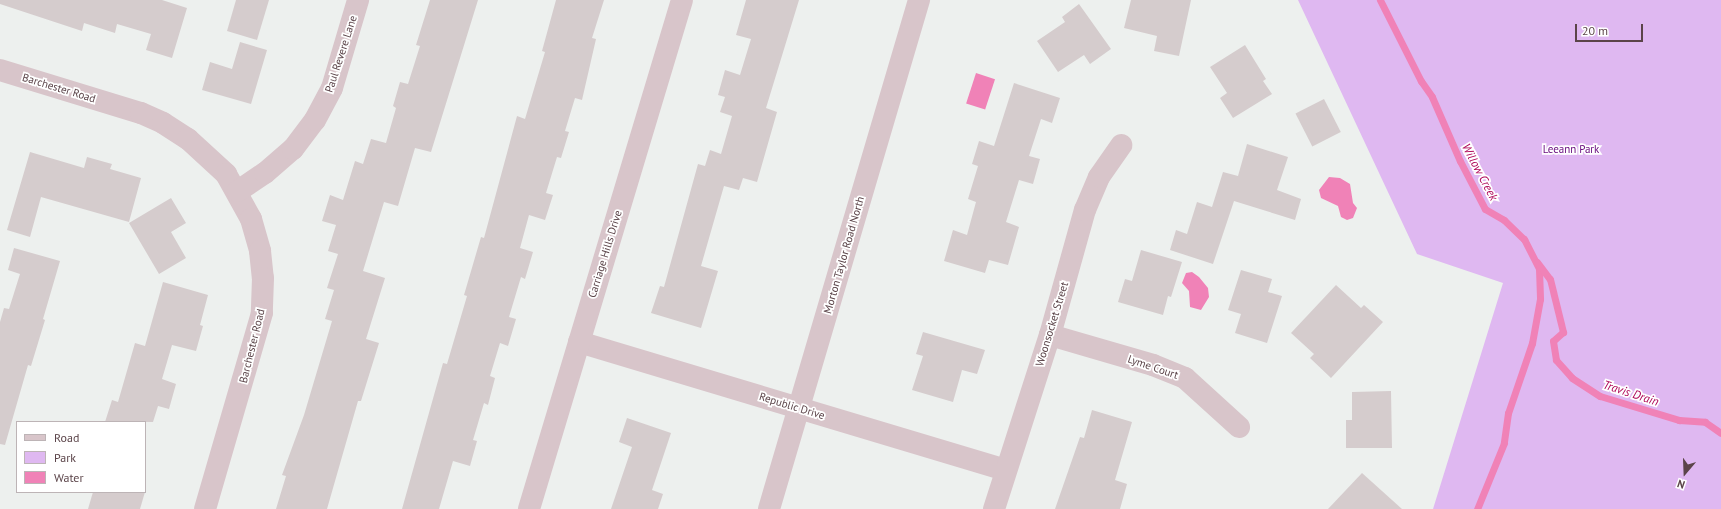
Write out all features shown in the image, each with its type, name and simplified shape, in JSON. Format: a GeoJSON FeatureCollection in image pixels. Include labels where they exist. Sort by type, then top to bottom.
{"type":"FeatureCollection","features":[{"type":"Feature","properties":{"kind":"street","name":"Paul Revere Lane"},"geometry":{"type":"LineString","coordinates":[[238,191],[265,173],[293,149],[315,120],[332,88],[358,0]]}},
{"type":"Feature","properties":{"kind":"street","name":"Carriage Hills Drive"},"geometry":{"type":"LineString","coordinates":[[528,509],[682,0]]}},
{"type":"Feature","properties":{"kind":"street","name":"Morton Taylor Road North"},"geometry":{"type":"LineString","coordinates":[[768,509],[919,0]]}},
{"type":"Feature","properties":{"kind":"street","name":"Barchester Road"},"geometry":{"type":"LineString","coordinates":[[0,70],[141,114],[163,123],[208,156],[238,191],[251,219],[260,251],[263,278],[262,313],[205,509]]}},
{"type":"Feature","properties":{"kind":"street","name":"Woonsocket Street"},"geometry":{"type":"LineString","coordinates":[[994,509],[1005,470],[1050,335],[1085,210],[1099,177],[1121,144]]}},
{"type":"Feature","properties":{"kind":"street","name":"Lyme Court"},"geometry":{"type":"LineString","coordinates":[[1050,335],[1153,365],[1185,378],[1240,427]]}},
{"type":"Feature","properties":{"kind":"street","name":"Republic Drive"},"geometry":{"type":"LineString","coordinates":[[579,342],[1005,470]]}},
{"type":"Feature","properties":{"kind":"green space","name":"Leeann Park"},"geometry":{"type":"Polygon","coordinates":[[[1298,0],[1721,0],[1721,509],[1433,509],[1503,283],[1417,254],[1298,0]]]}},
{"type":"Feature","properties":{"kind":"water"},"geometry":{"type":"Polygon","coordinates":[[[976,73],[995,79],[985,110],[966,103],[976,73]]]}},
{"type":"Feature","properties":{"kind":"water"},"geometry":{"type":"Polygon","coordinates":[[[1329,177],[1340,178],[1350,184],[1353,203],[1357,208],[1353,218],[1347,220],[1341,217],[1338,206],[1321,198],[1319,190],[1329,177]]]}},
{"type":"Feature","properties":{"kind":"water"},"geometry":{"type":"Polygon","coordinates":[[[1192,272],[1199,277],[1208,288],[1209,297],[1201,310],[1190,307],[1189,291],[1182,283],[1186,273],[1192,272]]]}},
{"type":"Feature","properties":{"kind":"building"},"geometry":{"type":"Polygon","coordinates":[[[0,0],[162,0],[187,8],[172,58],[146,50],[151,34],[117,24],[115,33],[84,23],[82,31],[0,4],[0,0]]]}},
{"type":"Feature","properties":{"kind":"building"},"geometry":{"type":"Polygon","coordinates":[[[236,0],[269,0],[257,40],[227,31],[236,0]]]}},
{"type":"Feature","properties":{"kind":"building"},"geometry":{"type":"Polygon","coordinates":[[[430,0],[478,0],[431,152],[415,148],[398,206],[384,202],[363,271],[385,278],[366,339],[379,343],[361,401],[358,401],[327,509],[276,509],[286,476],[282,475],[304,415],[332,321],[325,319],[334,290],[327,288],[338,254],[328,251],[336,225],[322,221],[330,195],[343,200],[355,161],[363,164],[371,139],[386,143],[396,108],[393,106],[400,82],[408,84],[420,46],[416,45],[430,0]]]}},
{"type":"Feature","properties":{"kind":"building"},"geometry":{"type":"Polygon","coordinates":[[[556,0],[604,0],[592,38],[596,39],[582,100],[575,98],[565,131],[569,132],[561,158],[557,157],[546,193],[553,195],[545,220],[529,215],[520,248],[533,252],[525,279],[521,277],[509,317],[516,319],[508,346],[500,343],[490,376],[495,378],[488,405],[484,403],[473,440],[477,441],[470,466],[453,461],[439,509],[402,509],[443,363],[447,364],[467,296],[464,295],[481,237],[484,238],[517,116],[525,119],[545,52],[542,51],[556,0]]]}},
{"type":"Feature","properties":{"kind":"building"},"geometry":{"type":"Polygon","coordinates":[[[746,0],[799,0],[766,108],[777,112],[757,182],[743,178],[739,190],[724,186],[701,266],[718,271],[701,328],[651,313],[660,286],[664,287],[698,164],[705,166],[710,150],[721,154],[732,116],[720,112],[725,97],[718,95],[725,70],[740,75],[751,39],[736,35],[746,0]]]}},
{"type":"Feature","properties":{"kind":"building"},"geometry":{"type":"Polygon","coordinates":[[[1131,0],[1191,0],[1179,56],[1154,51],[1157,36],[1124,28],[1131,0]]]}},
{"type":"Feature","properties":{"kind":"building"},"geometry":{"type":"Polygon","coordinates":[[[1079,4],[1111,49],[1090,64],[1084,55],[1058,72],[1037,41],[1065,22],[1062,17],[1079,4]]]}},
{"type":"Feature","properties":{"kind":"building"},"geometry":{"type":"Polygon","coordinates":[[[240,42],[267,50],[251,104],[202,90],[210,62],[232,69],[240,42]]]}},
{"type":"Feature","properties":{"kind":"building"},"geometry":{"type":"Polygon","coordinates":[[[1245,45],[1266,79],[1263,81],[1272,94],[1233,118],[1220,98],[1227,93],[1210,67],[1245,45]]]}},
{"type":"Feature","properties":{"kind":"building"},"geometry":{"type":"Polygon","coordinates":[[[1014,83],[1060,98],[1052,123],[1041,119],[1029,156],[1040,159],[1033,184],[1019,180],[1006,222],[1019,227],[1008,265],[989,260],[985,273],[944,261],[953,230],[967,235],[976,202],[968,199],[978,166],[972,164],[979,141],[994,146],[1014,83]]]}},
{"type":"Feature","properties":{"kind":"building"},"geometry":{"type":"Polygon","coordinates":[[[1324,99],[1341,132],[1312,146],[1295,114],[1324,99]]]}},
{"type":"Feature","properties":{"kind":"building"},"geometry":{"type":"Polygon","coordinates":[[[1247,144],[1288,157],[1277,190],[1301,199],[1295,220],[1234,201],[1213,264],[1170,250],[1176,230],[1187,234],[1197,202],[1212,207],[1223,172],[1238,176],[1247,144]]]}},
{"type":"Feature","properties":{"kind":"building"},"geometry":{"type":"Polygon","coordinates":[[[30,152],[84,168],[87,157],[112,164],[110,169],[141,178],[129,222],[41,197],[30,237],[7,230],[30,152]]]}},
{"type":"Feature","properties":{"kind":"building"},"geometry":{"type":"Polygon","coordinates":[[[171,198],[186,223],[171,232],[186,258],[159,274],[129,223],[171,198]]]}},
{"type":"Feature","properties":{"kind":"building"},"geometry":{"type":"Polygon","coordinates":[[[14,248],[60,261],[43,319],[45,320],[31,366],[28,365],[5,445],[0,444],[0,322],[4,308],[9,309],[20,274],[8,270],[14,248]]]}},
{"type":"Feature","properties":{"kind":"building"},"geometry":{"type":"Polygon","coordinates":[[[1141,250],[1182,262],[1171,297],[1168,296],[1163,315],[1118,302],[1125,279],[1132,281],[1141,250]]]}},
{"type":"Feature","properties":{"kind":"building"},"geometry":{"type":"Polygon","coordinates":[[[1241,270],[1272,279],[1268,292],[1282,296],[1267,343],[1235,333],[1241,314],[1228,310],[1241,270]]]}},
{"type":"Feature","properties":{"kind":"building"},"geometry":{"type":"Polygon","coordinates":[[[163,282],[208,295],[200,325],[203,326],[196,351],[172,345],[162,379],[176,384],[169,409],[158,406],[153,422],[105,421],[112,400],[118,402],[135,343],[145,346],[163,282]]]}},
{"type":"Feature","properties":{"kind":"building"},"geometry":{"type":"Polygon","coordinates":[[[1336,285],[1361,308],[1364,305],[1383,322],[1331,378],[1310,358],[1314,354],[1291,333],[1336,285]]]}},
{"type":"Feature","properties":{"kind":"building"},"geometry":{"type":"Polygon","coordinates":[[[923,332],[985,350],[977,374],[962,370],[953,402],[912,390],[923,356],[916,354],[923,332]]]}},
{"type":"Feature","properties":{"kind":"building"},"geometry":{"type":"Polygon","coordinates":[[[1391,391],[1392,448],[1346,448],[1346,420],[1352,420],[1352,392],[1391,391]]]}},
{"type":"Feature","properties":{"kind":"building"},"geometry":{"type":"Polygon","coordinates":[[[1092,410],[1132,422],[1115,480],[1127,484],[1120,509],[1055,509],[1080,437],[1084,438],[1092,410]]]}},
{"type":"Feature","properties":{"kind":"building"},"geometry":{"type":"Polygon","coordinates":[[[627,418],[671,433],[652,490],[663,494],[658,509],[611,509],[632,447],[619,442],[627,418]]]}},
{"type":"Feature","properties":{"kind":"building"},"geometry":{"type":"Polygon","coordinates":[[[1362,473],[1402,509],[1328,509],[1362,473]]]}},
{"type":"Feature","properties":{"kind":"building"},"geometry":{"type":"Polygon","coordinates":[[[93,493],[145,493],[140,509],[88,509],[93,493]]]}},
{"type":"Feature","properties":{"kind":"waterway","name":"Willow Creek"},"geometry":{"type":"LineString","coordinates":[[1380,0],[1421,81],[1432,97],[1460,161],[1485,209],[1504,220],[1524,239],[1539,269],[1540,299],[1532,343],[1508,413],[1504,443],[1477,509]]}},
{"type":"Feature","properties":{"kind":"waterway","name":"Travis Drain"},"geometry":{"type":"LineString","coordinates":[[1537,262],[1550,279],[1563,332],[1553,341],[1556,360],[1572,378],[1600,396],[1679,420],[1705,422],[1721,433]]}}]}
